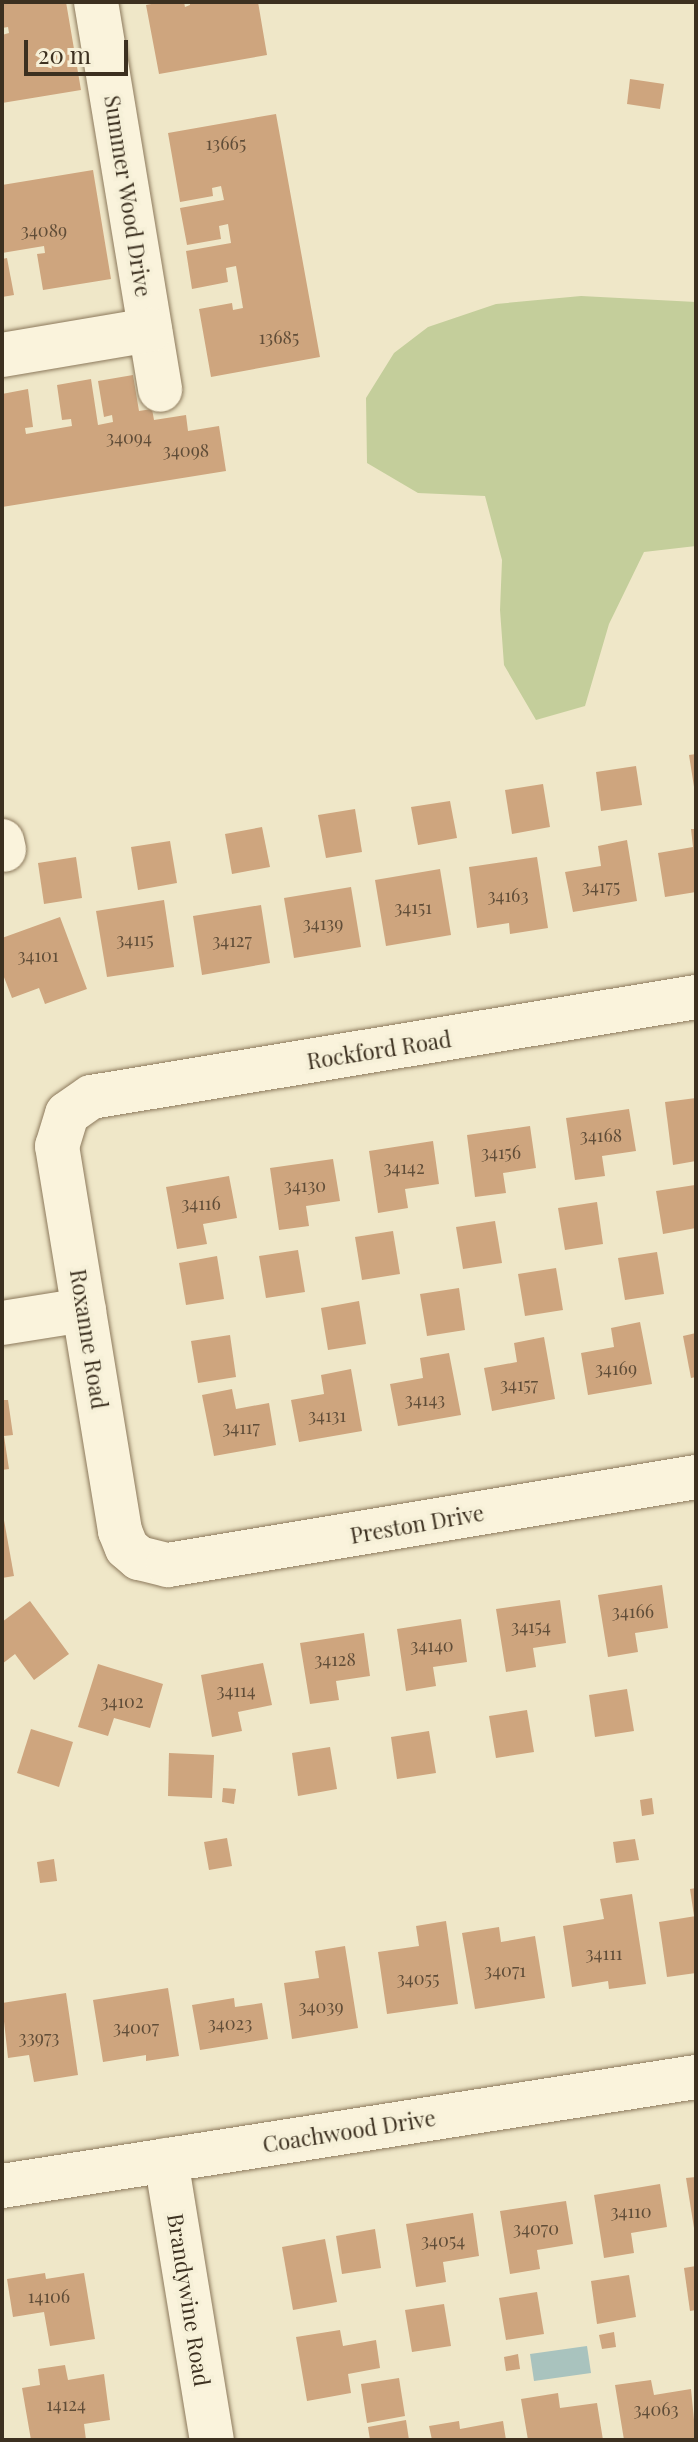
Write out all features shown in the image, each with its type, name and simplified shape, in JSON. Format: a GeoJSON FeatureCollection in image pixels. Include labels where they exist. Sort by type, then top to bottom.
{"type":"FeatureCollection","features":[{"type":"Feature","properties":{"kind":"street","name":"Summer Wood Drive"},"geometry":{"type":"LineString","coordinates":[[96,2],[160,390]]}},
{"type":"Feature","properties":{"kind":"street"},"geometry":{"type":"LineString","coordinates":[[2,355],[150,330]]}},
{"type":"Feature","properties":{"kind":"street","name":"Rockford Road"},"geometry":{"type":"LineString","coordinates":[[67,1114],[91,1097],[696,997]]}},
{"type":"Feature","properties":{"kind":"street","name":"Roxanne Road"},"geometry":{"type":"LineString","coordinates":[[67,1114],[57,1146],[120,1531],[127,1548],[139,1558]]}},
{"type":"Feature","properties":{"kind":"street"},"geometry":{"type":"LineString","coordinates":[[2,1323],[84,1310]]}},
{"type":"Feature","properties":{"kind":"street","name":"Preston Drive"},"geometry":{"type":"LineString","coordinates":[[139,1558],[168,1565],[696,1477]]}},
{"type":"Feature","properties":{"kind":"street","name":"Coachwood Drive"},"geometry":{"type":"LineString","coordinates":[[2,2186],[696,2077]]}},
{"type":"Feature","properties":{"kind":"street","name":"Brandywine Road"},"geometry":{"type":"LineString","coordinates":[[166,2160],[212,2440]]}},
{"type":"Feature","properties":{"kind":"green space"},"geometry":{"type":"Polygon","coordinates":[[[581,296],[696,302],[696,546],[644,552],[609,624],[585,706],[536,720],[504,665],[500,610],[502,560],[485,496],[418,493],[367,463],[366,398],[394,353],[428,327],[496,304],[581,296]]]}},
{"type":"Feature","properties":{"kind":"water"},"geometry":{"type":"Polygon","coordinates":[[[587,2346],[591,2373],[534,2381],[530,2354],[587,2346]]]}},
{"type":"Feature","properties":{"kind":"building"},"geometry":{"type":"Polygon","coordinates":[[[2,2],[66,2],[81,90],[2,103],[2,35],[9,33],[8,27],[2,28],[2,2]]]}},
{"type":"Feature","properties":{"kind":"building"},"geometry":{"type":"Polygon","coordinates":[[[184,2],[185,7],[190,2],[258,2],[267,55],[159,74],[146,5],[184,2]]]}},
{"type":"Feature","properties":{"kind":"building"},"geometry":{"type":"Polygon","coordinates":[[[630,79],[664,84],[660,109],[627,104],[630,79]]]}},
{"type":"Feature","properties":{"kind":"building"},"geometry":{"type":"Polygon","coordinates":[[[276,114],[320,357],[211,377],[199,309],[232,303],[233,310],[243,308],[236,266],[226,268],[228,282],[192,289],[186,251],[231,243],[228,224],[219,226],[221,239],[187,245],[180,208],[224,200],[221,186],[212,188],[213,196],[180,202],[168,133],[276,114]]]}},
{"type":"Feature","properties":{"kind":"building"},"geometry":{"type":"Polygon","coordinates":[[[93,170],[111,279],[43,290],[37,254],[45,253],[44,246],[2,253],[2,185],[93,170]]]}},
{"type":"Feature","properties":{"kind":"building"},"geometry":{"type":"Polygon","coordinates":[[[7,258],[14,295],[2,297],[2,259],[7,258]]]}},
{"type":"Feature","properties":{"kind":"building"},"geometry":{"type":"Polygon","coordinates":[[[133,375],[139,411],[152,409],[154,420],[186,415],[188,431],[219,426],[226,471],[2,507],[2,394],[28,389],[33,427],[25,428],[26,434],[72,426],[71,419],[62,420],[57,385],[91,379],[98,425],[113,422],[112,415],[104,417],[98,381],[133,375]]]}},
{"type":"Feature","properties":{"kind":"building"},"geometry":{"type":"Polygon","coordinates":[[[696,754],[696,786],[694,787],[689,755],[696,754]]]}},
{"type":"Feature","properties":{"kind":"building"},"geometry":{"type":"Polygon","coordinates":[[[636,766],[642,805],[601,811],[596,772],[636,766]]]}},
{"type":"Feature","properties":{"kind":"building"},"geometry":{"type":"Polygon","coordinates":[[[543,784],[550,827],[512,834],[505,790],[543,784]]]}},
{"type":"Feature","properties":{"kind":"building"},"geometry":{"type":"Polygon","coordinates":[[[450,801],[457,838],[418,845],[411,807],[450,801]]]}},
{"type":"Feature","properties":{"kind":"building"},"geometry":{"type":"Polygon","coordinates":[[[355,809],[362,852],[326,858],[318,815],[355,809]]]}},
{"type":"Feature","properties":{"kind":"building"},"geometry":{"type":"Polygon","coordinates":[[[262,827],[270,867],[232,874],[225,834],[262,827]]]}},
{"type":"Feature","properties":{"kind":"building"},"geometry":{"type":"Polygon","coordinates":[[[691,829],[696,829],[696,892],[665,897],[658,853],[693,847],[691,829]]]}},
{"type":"Feature","properties":{"kind":"building"},"geometry":{"type":"Polygon","coordinates":[[[627,840],[637,901],[573,912],[565,872],[601,866],[598,846],[627,840]]]}},
{"type":"Feature","properties":{"kind":"building"},"geometry":{"type":"Polygon","coordinates":[[[170,841],[177,883],[138,890],[131,847],[170,841]]]}},
{"type":"Feature","properties":{"kind":"building"},"geometry":{"type":"Polygon","coordinates":[[[76,857],[82,898],[44,904],[38,863],[76,857]]]}},
{"type":"Feature","properties":{"kind":"building"},"geometry":{"type":"Polygon","coordinates":[[[537,857],[548,928],[510,934],[509,923],[477,928],[469,867],[537,857]]]}},
{"type":"Feature","properties":{"kind":"building"},"geometry":{"type":"Polygon","coordinates":[[[440,869],[451,935],[386,946],[375,880],[440,869]]]}},
{"type":"Feature","properties":{"kind":"building"},"geometry":{"type":"Polygon","coordinates":[[[351,887],[361,947],[294,958],[284,898],[351,887]]]}},
{"type":"Feature","properties":{"kind":"building"},"geometry":{"type":"Polygon","coordinates":[[[164,900],[174,967],[107,977],[96,911],[164,900]]]}},
{"type":"Feature","properties":{"kind":"building"},"geometry":{"type":"Polygon","coordinates":[[[261,905],[270,963],[202,975],[193,916],[261,905]]]}},
{"type":"Feature","properties":{"kind":"building"},"geometry":{"type":"Polygon","coordinates":[[[60,917],[87,989],[45,1004],[39,988],[12,998],[2,972],[2,938],[60,917]]]}},
{"type":"Feature","properties":{"kind":"building"},"geometry":{"type":"Polygon","coordinates":[[[696,1098],[696,1161],[673,1165],[665,1102],[696,1098]]]}},
{"type":"Feature","properties":{"kind":"building"},"geometry":{"type":"Polygon","coordinates":[[[629,1109],[636,1151],[602,1156],[605,1176],[575,1180],[566,1118],[629,1109]]]}},
{"type":"Feature","properties":{"kind":"building"},"geometry":{"type":"Polygon","coordinates":[[[530,1126],[536,1168],[503,1173],[506,1193],[475,1197],[467,1135],[530,1126]]]}},
{"type":"Feature","properties":{"kind":"building"},"geometry":{"type":"Polygon","coordinates":[[[433,1141],[439,1184],[405,1189],[408,1208],[378,1213],[369,1151],[433,1141]]]}},
{"type":"Feature","properties":{"kind":"building"},"geometry":{"type":"Polygon","coordinates":[[[333,1159],[340,1201],[306,1206],[309,1226],[279,1230],[270,1168],[333,1159]]]}},
{"type":"Feature","properties":{"kind":"building"},"geometry":{"type":"Polygon","coordinates":[[[229,1176],[237,1218],[203,1224],[207,1244],[177,1249],[166,1187],[229,1176]]]}},
{"type":"Feature","properties":{"kind":"building"},"geometry":{"type":"Polygon","coordinates":[[[695,1185],[696,1228],[663,1234],[656,1191],[695,1185]]]}},
{"type":"Feature","properties":{"kind":"building"},"geometry":{"type":"Polygon","coordinates":[[[597,1202],[603,1244],[565,1250],[558,1208],[597,1202]]]}},
{"type":"Feature","properties":{"kind":"building"},"geometry":{"type":"Polygon","coordinates":[[[495,1221],[502,1263],[463,1269],[456,1227],[495,1221]]]}},
{"type":"Feature","properties":{"kind":"building"},"geometry":{"type":"Polygon","coordinates":[[[393,1231],[400,1274],[362,1280],[355,1237],[393,1231]]]}},
{"type":"Feature","properties":{"kind":"building"},"geometry":{"type":"Polygon","coordinates":[[[298,1250],[305,1292],[266,1298],[259,1256],[298,1250]]]}},
{"type":"Feature","properties":{"kind":"building"},"geometry":{"type":"Polygon","coordinates":[[[657,1252],[664,1294],[625,1300],[618,1258],[657,1252]]]}},
{"type":"Feature","properties":{"kind":"building"},"geometry":{"type":"Polygon","coordinates":[[[217,1256],[224,1299],[186,1305],[179,1263],[217,1256]]]}},
{"type":"Feature","properties":{"kind":"building"},"geometry":{"type":"Polygon","coordinates":[[[556,1268],[563,1310],[525,1316],[518,1274],[556,1268]]]}},
{"type":"Feature","properties":{"kind":"building"},"geometry":{"type":"Polygon","coordinates":[[[459,1288],[465,1330],[427,1336],[420,1294],[459,1288]]]}},
{"type":"Feature","properties":{"kind":"building"},"geometry":{"type":"Polygon","coordinates":[[[359,1301],[366,1344],[328,1350],[321,1308],[359,1301]]]}},
{"type":"Feature","properties":{"kind":"building"},"geometry":{"type":"Polygon","coordinates":[[[640,1322],[652,1384],[588,1395],[581,1353],[614,1347],[611,1328],[640,1322]]]}},
{"type":"Feature","properties":{"kind":"building"},"geometry":{"type":"Polygon","coordinates":[[[696,1333],[696,1377],[691,1378],[683,1336],[696,1333]]]}},
{"type":"Feature","properties":{"kind":"building"},"geometry":{"type":"Polygon","coordinates":[[[230,1335],[236,1377],[198,1383],[191,1341],[230,1335]]]}},
{"type":"Feature","properties":{"kind":"building"},"geometry":{"type":"Polygon","coordinates":[[[544,1337],[555,1399],[492,1411],[484,1368],[517,1362],[514,1343],[544,1337]]]}},
{"type":"Feature","properties":{"kind":"building"},"geometry":{"type":"Polygon","coordinates":[[[449,1353],[461,1415],[398,1426],[390,1384],[423,1378],[420,1358],[449,1353]]]}},
{"type":"Feature","properties":{"kind":"building"},"geometry":{"type":"Polygon","coordinates":[[[351,1369],[362,1431],[299,1442],[291,1400],[324,1394],[321,1375],[351,1369]]]}},
{"type":"Feature","properties":{"kind":"building"},"geometry":{"type":"Polygon","coordinates":[[[232,1389],[236,1409],[269,1403],[276,1445],[214,1456],[202,1395],[232,1389]]]}},
{"type":"Feature","properties":{"kind":"building"},"geometry":{"type":"Polygon","coordinates":[[[2,1400],[8,1400],[13,1435],[4,1436],[9,1469],[2,1470],[2,1400]]]}},
{"type":"Feature","properties":{"kind":"building"},"geometry":{"type":"Polygon","coordinates":[[[2,1509],[14,1576],[2,1578],[2,1509]]]}},
{"type":"Feature","properties":{"kind":"building"},"geometry":{"type":"Polygon","coordinates":[[[662,1585],[668,1628],[635,1633],[638,1652],[608,1657],[598,1595],[662,1585]]]}},
{"type":"Feature","properties":{"kind":"building"},"geometry":{"type":"Polygon","coordinates":[[[560,1600],[566,1643],[533,1648],[536,1667],[506,1672],[496,1609],[560,1600]]]}},
{"type":"Feature","properties":{"kind":"building"},"geometry":{"type":"Polygon","coordinates":[[[30,1601],[69,1654],[34,1680],[15,1654],[2,1664],[2,1622],[30,1601]]]}},
{"type":"Feature","properties":{"kind":"building"},"geometry":{"type":"Polygon","coordinates":[[[461,1619],[467,1662],[433,1667],[436,1686],[406,1691],[397,1629],[461,1619]]]}},
{"type":"Feature","properties":{"kind":"building"},"geometry":{"type":"Polygon","coordinates":[[[364,1633],[370,1676],[336,1681],[339,1700],[310,1704],[300,1643],[364,1633]]]}},
{"type":"Feature","properties":{"kind":"building"},"geometry":{"type":"Polygon","coordinates":[[[263,1663],[272,1705],[238,1712],[242,1731],[212,1737],[201,1675],[263,1663]]]}},
{"type":"Feature","properties":{"kind":"building"},"geometry":{"type":"Polygon","coordinates":[[[98,1664],[163,1684],[150,1728],[114,1718],[108,1736],[78,1727],[98,1664]]]}},
{"type":"Feature","properties":{"kind":"building"},"geometry":{"type":"Polygon","coordinates":[[[627,1689],[634,1731],[595,1737],[589,1695],[627,1689]]]}},
{"type":"Feature","properties":{"kind":"building"},"geometry":{"type":"Polygon","coordinates":[[[527,1710],[534,1752],[496,1758],[489,1716],[527,1710]]]}},
{"type":"Feature","properties":{"kind":"building"},"geometry":{"type":"Polygon","coordinates":[[[31,1729],[73,1742],[59,1787],[17,1773],[31,1729]]]}},
{"type":"Feature","properties":{"kind":"building"},"geometry":{"type":"Polygon","coordinates":[[[429,1731],[436,1773],[397,1779],[391,1737],[429,1731]]]}},
{"type":"Feature","properties":{"kind":"building"},"geometry":{"type":"Polygon","coordinates":[[[330,1747],[337,1789],[298,1796],[292,1753],[330,1747]]]}},
{"type":"Feature","properties":{"kind":"building"},"geometry":{"type":"Polygon","coordinates":[[[169,1753],[214,1755],[212,1798],[168,1796],[169,1753]]]}},
{"type":"Feature","properties":{"kind":"building"},"geometry":{"type":"Polygon","coordinates":[[[223,1788],[236,1789],[234,1804],[222,1802],[223,1788]]]}},
{"type":"Feature","properties":{"kind":"building"},"geometry":{"type":"Polygon","coordinates":[[[652,1798],[654,1814],[642,1816],[640,1800],[652,1798]]]}},
{"type":"Feature","properties":{"kind":"building"},"geometry":{"type":"Polygon","coordinates":[[[227,1838],[232,1866],[209,1870],[204,1842],[227,1838]]]}},
{"type":"Feature","properties":{"kind":"building"},"geometry":{"type":"Polygon","coordinates":[[[635,1839],[639,1860],[616,1863],[613,1842],[635,1839]]]}},
{"type":"Feature","properties":{"kind":"building"},"geometry":{"type":"Polygon","coordinates":[[[54,1859],[57,1881],[40,1883],[37,1862],[54,1859]]]}},
{"type":"Feature","properties":{"kind":"building"},"geometry":{"type":"Polygon","coordinates":[[[696,1888],[696,1916],[694,1916],[690,1889],[696,1888]]]}},
{"type":"Feature","properties":{"kind":"building"},"geometry":{"type":"Polygon","coordinates":[[[632,1894],[646,1984],[609,1989],[608,1981],[572,1987],[563,1926],[604,1919],[600,1899],[632,1894]]]}},
{"type":"Feature","properties":{"kind":"building"},"geometry":{"type":"Polygon","coordinates":[[[696,1916],[696,1973],[667,1977],[659,1922],[696,1916]]]}},
{"type":"Feature","properties":{"kind":"building"},"geometry":{"type":"Polygon","coordinates":[[[446,1921],[458,2004],[387,2014],[378,1952],[419,1946],[416,1926],[446,1921]]]}},
{"type":"Feature","properties":{"kind":"building"},"geometry":{"type":"Polygon","coordinates":[[[499,1927],[501,1942],[535,1936],[545,1998],[475,2009],[462,1933],[499,1927]]]}},
{"type":"Feature","properties":{"kind":"building"},"geometry":{"type":"Polygon","coordinates":[[[345,1946],[358,2028],[292,2039],[284,1983],[319,1978],[315,1951],[345,1946]]]}},
{"type":"Feature","properties":{"kind":"building"},"geometry":{"type":"Polygon","coordinates":[[[168,1988],[179,2056],[146,2061],[146,2055],[103,2062],[93,2000],[168,1988]]]}},
{"type":"Feature","properties":{"kind":"building"},"geometry":{"type":"Polygon","coordinates":[[[66,1993],[78,2075],[34,2082],[29,2055],[8,2058],[2,2003],[66,1993]]]}},
{"type":"Feature","properties":{"kind":"building"},"geometry":{"type":"Polygon","coordinates":[[[234,1998],[235,2007],[262,2003],[268,2039],[200,2050],[192,2005],[234,1998]]]}},
{"type":"Feature","properties":{"kind":"building"},"geometry":{"type":"Polygon","coordinates":[[[696,2177],[696,2228],[694,2228],[686,2178],[696,2177]]]}},
{"type":"Feature","properties":{"kind":"building"},"geometry":{"type":"Polygon","coordinates":[[[660,2184],[667,2227],[631,2233],[634,2253],[604,2258],[594,2195],[660,2184]]]}},
{"type":"Feature","properties":{"kind":"building"},"geometry":{"type":"Polygon","coordinates":[[[566,2201],[573,2244],[537,2250],[540,2269],[510,2274],[500,2211],[566,2201]]]}},
{"type":"Feature","properties":{"kind":"building"},"geometry":{"type":"Polygon","coordinates":[[[473,2213],[479,2256],[443,2262],[446,2282],[416,2287],[406,2224],[473,2213]]]}},
{"type":"Feature","properties":{"kind":"building"},"geometry":{"type":"Polygon","coordinates":[[[375,2229],[381,2268],[342,2274],[336,2236],[375,2229]]]}},
{"type":"Feature","properties":{"kind":"building"},"geometry":{"type":"Polygon","coordinates":[[[325,2239],[337,2302],[293,2310],[282,2247],[325,2239]]]}},
{"type":"Feature","properties":{"kind":"building"},"geometry":{"type":"Polygon","coordinates":[[[696,2266],[696,2310],[690,2311],[684,2268],[696,2266]]]}},
{"type":"Feature","properties":{"kind":"building"},"geometry":{"type":"Polygon","coordinates":[[[45,2273],[46,2279],[84,2273],[95,2339],[50,2346],[44,2312],[13,2317],[7,2279],[45,2273]]]}},
{"type":"Feature","properties":{"kind":"building"},"geometry":{"type":"Polygon","coordinates":[[[629,2275],[636,2317],[597,2324],[591,2281],[629,2275]]]}},
{"type":"Feature","properties":{"kind":"building"},"geometry":{"type":"Polygon","coordinates":[[[537,2292],[544,2334],[506,2340],[499,2298],[537,2292]]]}},
{"type":"Feature","properties":{"kind":"building"},"geometry":{"type":"Polygon","coordinates":[[[444,2304],[451,2346],[412,2352],[405,2310],[444,2304]]]}},
{"type":"Feature","properties":{"kind":"building"},"geometry":{"type":"Polygon","coordinates":[[[340,2330],[343,2346],[376,2340],[380,2368],[348,2374],[351,2393],[307,2401],[296,2337],[340,2330]]]}},
{"type":"Feature","properties":{"kind":"building"},"geometry":{"type":"Polygon","coordinates":[[[614,2332],[616,2347],[602,2349],[599,2335],[614,2332]]]}},
{"type":"Feature","properties":{"kind":"building"},"geometry":{"type":"Polygon","coordinates":[[[518,2354],[520,2369],[506,2371],[504,2357],[518,2354]]]}},
{"type":"Feature","properties":{"kind":"building"},"geometry":{"type":"Polygon","coordinates":[[[65,2365],[68,2380],[104,2374],[110,2420],[84,2424],[86,2440],[31,2440],[22,2388],[40,2385],[38,2369],[65,2365]]]}},
{"type":"Feature","properties":{"kind":"building"},"geometry":{"type":"Polygon","coordinates":[[[399,2378],[405,2416],[367,2423],[361,2384],[399,2378]]]}},
{"type":"Feature","properties":{"kind":"building"},"geometry":{"type":"Polygon","coordinates":[[[651,2380],[654,2395],[691,2389],[696,2440],[624,2440],[615,2385],[651,2380]]]}},
{"type":"Feature","properties":{"kind":"building"},"geometry":{"type":"Polygon","coordinates":[[[558,2393],[560,2408],[597,2403],[603,2440],[528,2440],[521,2399],[558,2393]]]}},
{"type":"Feature","properties":{"kind":"building"},"geometry":{"type":"Polygon","coordinates":[[[406,2420],[409,2440],[370,2440],[368,2427],[406,2420]]]}},
{"type":"Feature","properties":{"kind":"building"},"geometry":{"type":"Polygon","coordinates":[[[459,2421],[460,2429],[503,2421],[506,2440],[432,2440],[429,2426],[459,2421]]]}}]}
